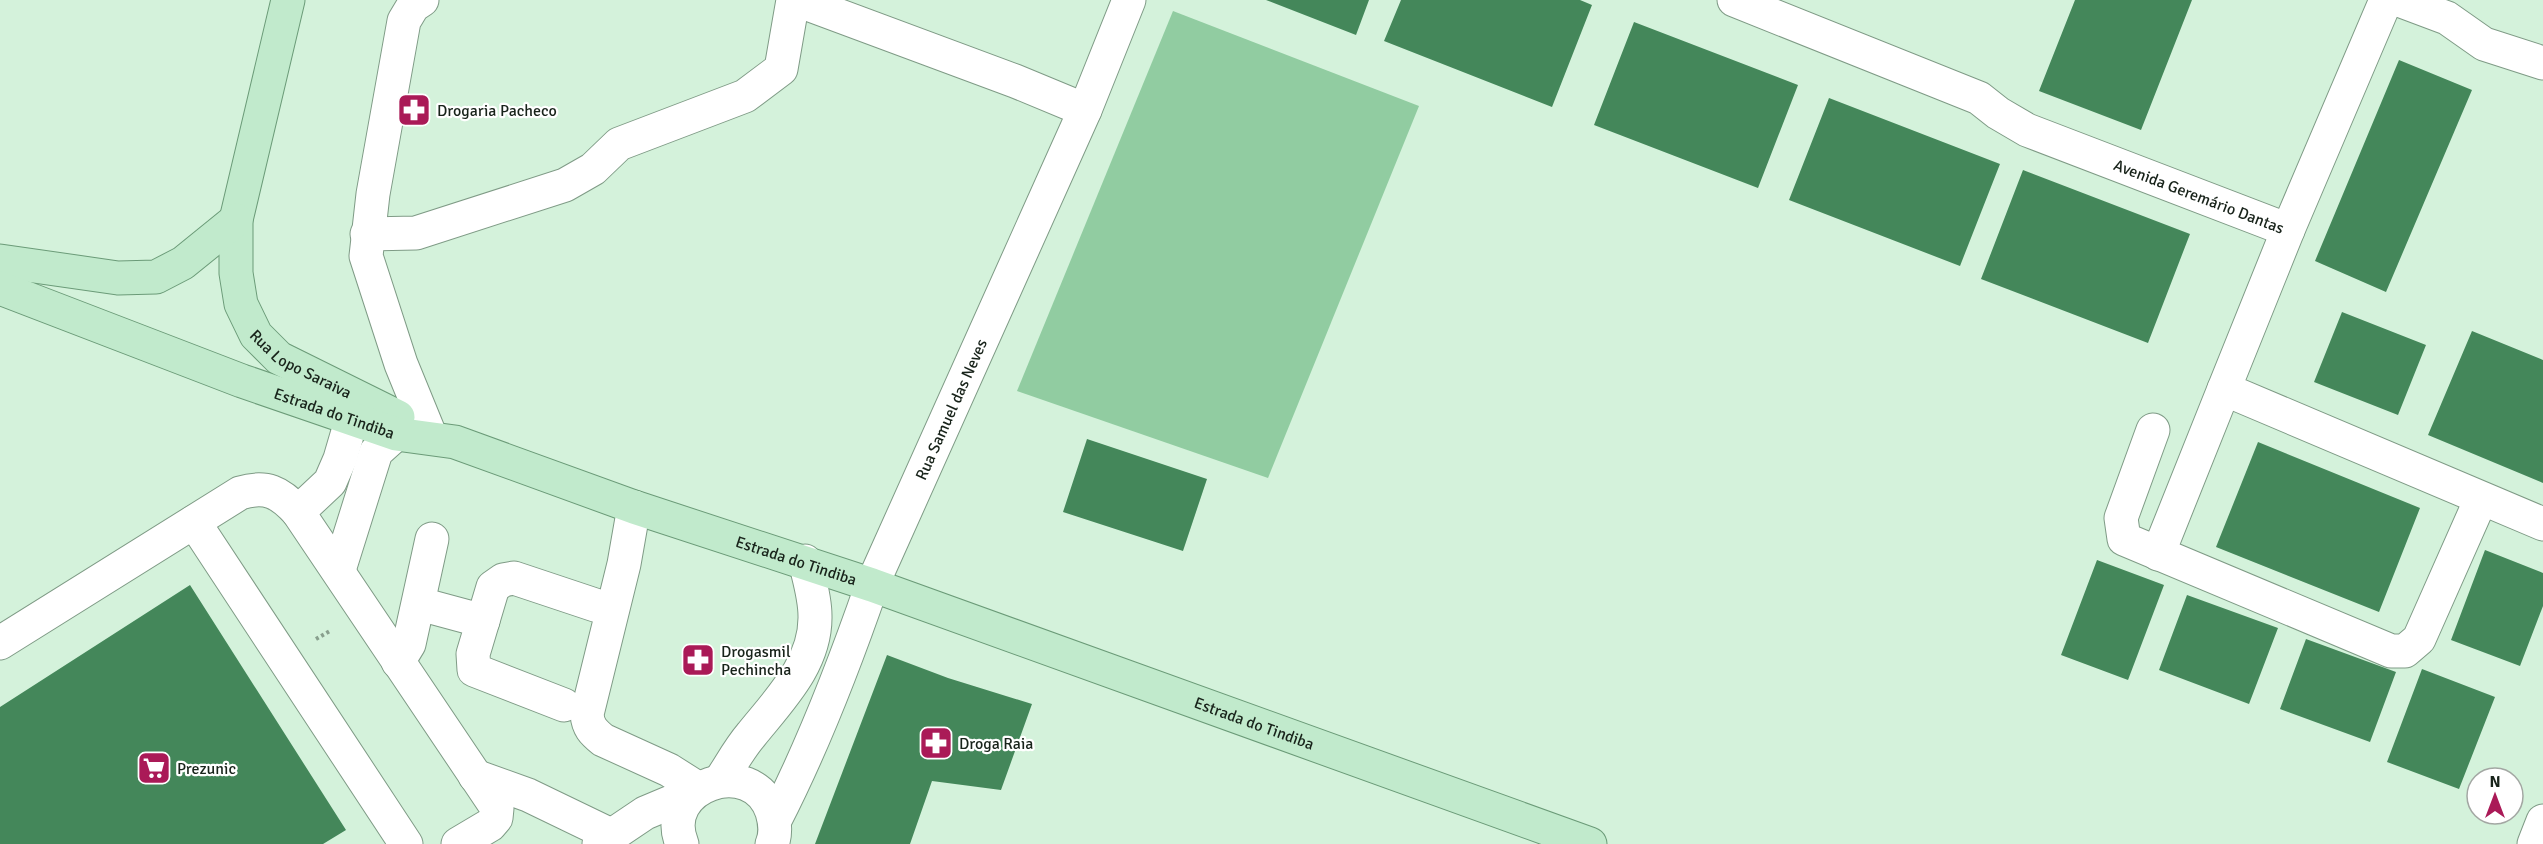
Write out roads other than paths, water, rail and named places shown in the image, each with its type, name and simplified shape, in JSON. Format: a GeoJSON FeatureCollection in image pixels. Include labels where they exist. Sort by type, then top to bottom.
{"type":"FeatureCollection","features":[{"type":"Feature","properties":{"kind":"main road","name":"Rua Lopo Saraiva"},"geometry":{"type":"LineString","coordinates":[[288,0],[236,220],[236,273],[241,304],[256,335],[279,357],[426,436]]}},
{"type":"Feature","properties":{"kind":"main road"},"geometry":{"type":"LineString","coordinates":[[0,261],[118,278],[156,277],[183,263],[236,220]]}},
{"type":"Feature","properties":{"kind":"main road","name":"Estrada do Tindiba"},"geometry":{"type":"LineString","coordinates":[[0,288],[242,381],[352,418],[426,436],[634,507],[805,561],[1590,844]]}},
{"type":"Feature","properties":{"kind":"street"},"geometry":{"type":"LineString","coordinates":[[339,570],[376,452],[426,436],[368,268],[366,256],[373,194],[404,21],[413,6],[422,0]]}},
{"type":"Feature","properties":{"kind":"street"},"geometry":{"type":"LineString","coordinates":[[367,234],[416,233],[565,185],[593,169],[619,144],[745,96],[781,69],[795,0],[1015,81],[1085,110]]}},
{"type":"Feature","properties":{"kind":"street","name":"Rua Samuel das Neves"},"geometry":{"type":"LineString","coordinates":[[773,832],[853,641],[872,585],[1085,110],[1129,0]]}},
{"type":"Feature","properties":{"kind":"street","name":"Avenida Geremário Dantas"},"geometry":{"type":"LineString","coordinates":[[1734,0],[1979,98],[1998,113],[2027,130],[2288,230],[2158,554]]}},
{"type":"Feature","properties":{"kind":"street"},"geometry":{"type":"LineString","coordinates":[[2288,230],[2386,0]]}},
{"type":"Feature","properties":{"kind":"street"},"geometry":{"type":"LineString","coordinates":[[2399,0],[2447,18],[2484,44],[2543,63]]}},
{"type":"Feature","properties":{"kind":"street"},"geometry":{"type":"LineString","coordinates":[[366,130],[356,185],[358,192],[373,194]]}},
{"type":"Feature","properties":{"kind":"street"},"geometry":{"type":"LineString","coordinates":[[2224,389],[2543,524]]}},
{"type":"Feature","properties":{"kind":"street"},"geometry":{"type":"LineString","coordinates":[[298,512],[330,482],[352,418]]}},
{"type":"Feature","properties":{"kind":"street"},"geometry":{"type":"LineString","coordinates":[[2153,430],[2121,518],[2124,539],[2391,651],[2405,651],[2419,639],[2481,499]]}},
{"type":"Feature","properties":{"kind":"street"},"geometry":{"type":"LineString","coordinates":[[0,643],[240,494],[253,489],[265,490],[284,497],[298,512],[339,570],[497,808],[496,818],[490,825],[458,844]]}},
{"type":"Feature","properties":{"kind":"street"},"geometry":{"type":"LineString","coordinates":[[634,507],[624,564],[587,714],[588,723],[593,733],[603,740],[704,787]]}},
{"type":"Feature","properties":{"kind":"street"},"geometry":{"type":"LineString","coordinates":[[194,522],[406,844]]}},
{"type":"Feature","properties":{"kind":"street"},"geometry":{"type":"LineString","coordinates":[[398,662],[410,644],[432,539]]}},
{"type":"Feature","properties":{"kind":"street"},"geometry":{"type":"LineString","coordinates":[[682,844],[679,821],[684,805],[704,787],[750,736],[790,686],[812,644],[815,618],[814,600],[805,561]]}},
{"type":"Feature","properties":{"kind":"street"},"geometry":{"type":"LineString","coordinates":[[564,705],[474,670],[473,654],[493,587],[502,580],[514,578],[595,605]]}},
{"type":"Feature","properties":{"kind":"street"},"geometry":{"type":"LineString","coordinates":[[420,604],[483,621]]}},
{"type":"Feature","properties":{"kind":"street"},"geometry":{"type":"LineString","coordinates":[[475,776],[528,795],[605,839],[645,813],[704,787],[737,781],[750,786],[762,795],[770,806],[773,832]]}},
{"type":"Feature","properties":{"kind":"street"},"geometry":{"type":"LineString","coordinates":[[2534,844],[2543,821]]}},
{"type":"Feature","properties":{"kind":"place","name":"Drogaria Pacheco"},"geometry":{"type":"Point","coordinates":[414,110]}},
{"type":"Feature","properties":{"kind":"place","name":"Drogasmil Pechincha"},"geometry":{"type":"Point","coordinates":[698,660]}},
{"type":"Feature","properties":{"kind":"place","name":"Droga Raia"},"geometry":{"type":"Point","coordinates":[936,743]}},
{"type":"Feature","properties":{"kind":"place","name":"Prezunic"},"geometry":{"type":"Point","coordinates":[154,768]}}]}
